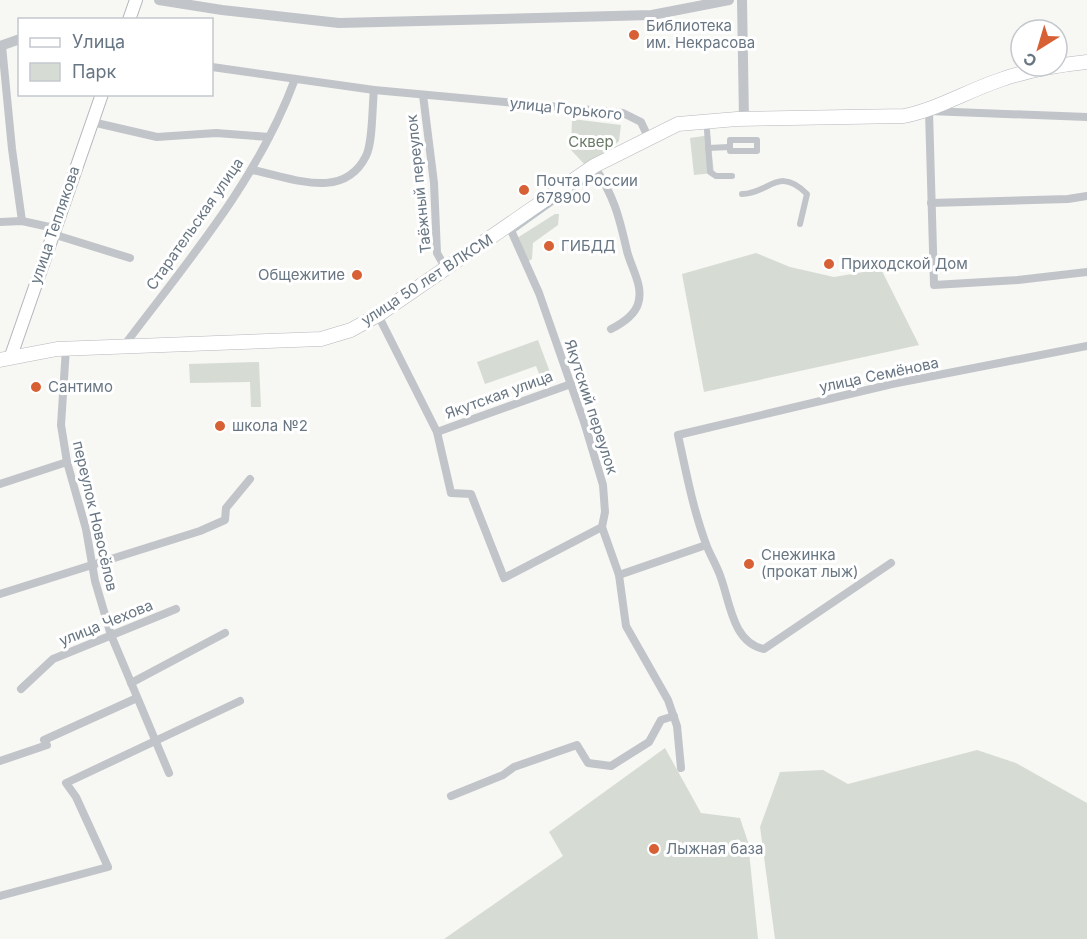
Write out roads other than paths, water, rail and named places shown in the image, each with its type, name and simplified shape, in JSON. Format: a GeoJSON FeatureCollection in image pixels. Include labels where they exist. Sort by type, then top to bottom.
{"type":"FeatureCollection","features":[{"type":"Feature","properties":{"kind":"main road"},"geometry":{"type":"LineString","coordinates":[[130,18],[136,0]]}},
{"type":"Feature","properties":{"kind":"main road"},"geometry":{"type":"LineString","coordinates":[[648,137],[678,124],[744,119],[904,116],[929,111],[999,80],[1032,70],[1087,63]]}},
{"type":"Feature","properties":{"kind":"main road","name":"улица Теплякова"},"geometry":{"type":"LineString","coordinates":[[6,358],[101,96]]}},
{"type":"Feature","properties":{"kind":"main road","name":"улица 50 лет ВЛКСМ"},"geometry":{"type":"LineString","coordinates":[[6,358],[66,348],[321,339],[351,330],[378,315],[594,166],[648,137]]}},
{"type":"Feature","properties":{"kind":"street"},"geometry":{"type":"LineString","coordinates":[[159,0],[222,10],[339,23],[652,15],[729,0]]}},
{"type":"Feature","properties":{"kind":"street"},"geometry":{"type":"LineString","coordinates":[[742,0],[744,119]]}},
{"type":"Feature","properties":{"kind":"street"},"geometry":{"type":"LineString","coordinates":[[18,40],[1,46],[10,138],[22,221]]}},
{"type":"Feature","properties":{"kind":"street","name":"улица Горького"},"geometry":{"type":"LineString","coordinates":[[213,67],[374,90],[623,113],[641,122],[648,137]]}},
{"type":"Feature","properties":{"kind":"street","name":"Старательская улица"},"geometry":{"type":"LineString","coordinates":[[123,347],[252,170],[282,115],[295,79]]}},
{"type":"Feature","properties":{"kind":"street"},"geometry":{"type":"LineString","coordinates":[[252,170],[315,183],[339,182],[349,177],[367,154],[374,90]]}},
{"type":"Feature","properties":{"kind":"street","name":"Таёжный переулок"},"geometry":{"type":"LineString","coordinates":[[423,95],[434,183],[437,253],[446,269]]}},
{"type":"Feature","properties":{"kind":"street"},"geometry":{"type":"LineString","coordinates":[[1087,117],[929,111],[934,285],[1018,280],[1087,272]]}},
{"type":"Feature","properties":{"kind":"street"},"geometry":{"type":"LineString","coordinates":[[92,122],[157,137],[216,133],[269,137]]}},
{"type":"Feature","properties":{"kind":"street"},"geometry":{"type":"LineString","coordinates":[[707,130],[710,172],[716,177],[732,176]]}},
{"type":"Feature","properties":{"kind":"street"},"geometry":{"type":"LineString","coordinates":[[729,140],[757,140],[757,152],[729,151],[729,147],[729,140]]}},
{"type":"Feature","properties":{"kind":"street"},"geometry":{"type":"LineString","coordinates":[[708,148],[729,147]]}},
{"type":"Feature","properties":{"kind":"street"},"geometry":{"type":"LineString","coordinates":[[594,166],[611,194],[622,223],[628,254],[639,285],[638,304],[623,323],[611,329]]}},
{"type":"Feature","properties":{"kind":"street"},"geometry":{"type":"LineString","coordinates":[[742,194],[753,194],[768,184],[780,181],[801,187],[807,194],[800,224]]}},
{"type":"Feature","properties":{"kind":"street"},"geometry":{"type":"LineString","coordinates":[[931,203],[1068,200],[1087,196]]}},
{"type":"Feature","properties":{"kind":"street"},"geometry":{"type":"LineString","coordinates":[[0,222],[22,221],[54,228],[59,236],[130,258]]}},
{"type":"Feature","properties":{"kind":"street","name":"Якутский переулок"},"geometry":{"type":"LineString","coordinates":[[509,226],[539,292],[571,384],[603,485],[605,512],[602,527],[619,575],[629,633],[668,700],[674,716],[681,768]]}},
{"type":"Feature","properties":{"kind":"street"},"geometry":{"type":"LineString","coordinates":[[378,315],[437,432],[452,493],[471,494],[504,578],[602,527]]}},
{"type":"Feature","properties":{"kind":"street","name":"улица Семёнова"},"geometry":{"type":"LineString","coordinates":[[706,545],[691,498],[678,435],[892,384],[1087,346]]}},
{"type":"Feature","properties":{"kind":"street","name":"переулок Новосёлов"},"geometry":{"type":"LineString","coordinates":[[66,348],[61,425],[67,462],[111,635],[169,773]]}},
{"type":"Feature","properties":{"kind":"street","name":"Якутская улица"},"geometry":{"type":"LineString","coordinates":[[437,432],[571,384]]}},
{"type":"Feature","properties":{"kind":"street"},"geometry":{"type":"LineString","coordinates":[[0,484],[67,462]]}},
{"type":"Feature","properties":{"kind":"street"},"geometry":{"type":"LineString","coordinates":[[0,594],[200,531],[225,520],[226,508],[250,479]]}},
{"type":"Feature","properties":{"kind":"street"},"geometry":{"type":"LineString","coordinates":[[619,575],[706,545],[721,576],[737,628],[753,647],[764,649],[891,563]]}},
{"type":"Feature","properties":{"kind":"street","name":"улица Чехова"},"geometry":{"type":"LineString","coordinates":[[21,689],[53,659],[176,609]]}},
{"type":"Feature","properties":{"kind":"street"},"geometry":{"type":"LineString","coordinates":[[131,683],[225,633]]}},
{"type":"Feature","properties":{"kind":"street"},"geometry":{"type":"LineString","coordinates":[[0,760],[46,742],[137,698]]}},
{"type":"Feature","properties":{"kind":"street"},"geometry":{"type":"LineString","coordinates":[[0,896],[108,867],[76,797],[66,783],[240,701]]}},
{"type":"Feature","properties":{"kind":"street"},"geometry":{"type":"LineString","coordinates":[[452,796],[503,775],[514,767],[577,745],[588,763],[612,766],[649,742],[661,720],[674,716]]}},
{"type":"Feature","properties":{"kind":"waterway"},"geometry":{"type":"LineString","coordinates":[[568,195],[592,177]]}},
{"type":"Feature","properties":{"kind":"waterway"},"geometry":{"type":"LineString","coordinates":[[515,231],[560,199]]}},
{"type":"Feature","properties":{"kind":"place","name":"Библиотека им. Некрасова"},"geometry":{"type":"Point","coordinates":[634,35]}},
{"type":"Feature","properties":{"kind":"place","name":"Почта России 678900"},"geometry":{"type":"Point","coordinates":[524,190]}},
{"type":"Feature","properties":{"kind":"place","name":"ГИБДД"},"geometry":{"type":"Point","coordinates":[549,246]}},
{"type":"Feature","properties":{"kind":"place","name":"Приходской Дом"},"geometry":{"type":"Point","coordinates":[829,264]}},
{"type":"Feature","properties":{"kind":"place","name":"Общежитие"},"geometry":{"type":"Point","coordinates":[357,275]}},
{"type":"Feature","properties":{"kind":"place","name":"Сантимо"},"geometry":{"type":"Point","coordinates":[36,387]}},
{"type":"Feature","properties":{"kind":"place","name":"школа №2"},"geometry":{"type":"Point","coordinates":[220,426]}},
{"type":"Feature","properties":{"kind":"place","name":"Снежинка (прокат лыж)"},"geometry":{"type":"Point","coordinates":[749,564]}},
{"type":"Feature","properties":{"kind":"place","name":"Лыжная база"},"geometry":{"type":"Point","coordinates":[654,849]}},
{"type":"Feature","properties":{"kind":"park label","name":"Сквер"},"geometry":{"type":"Point","coordinates":[591,142]}}]}
